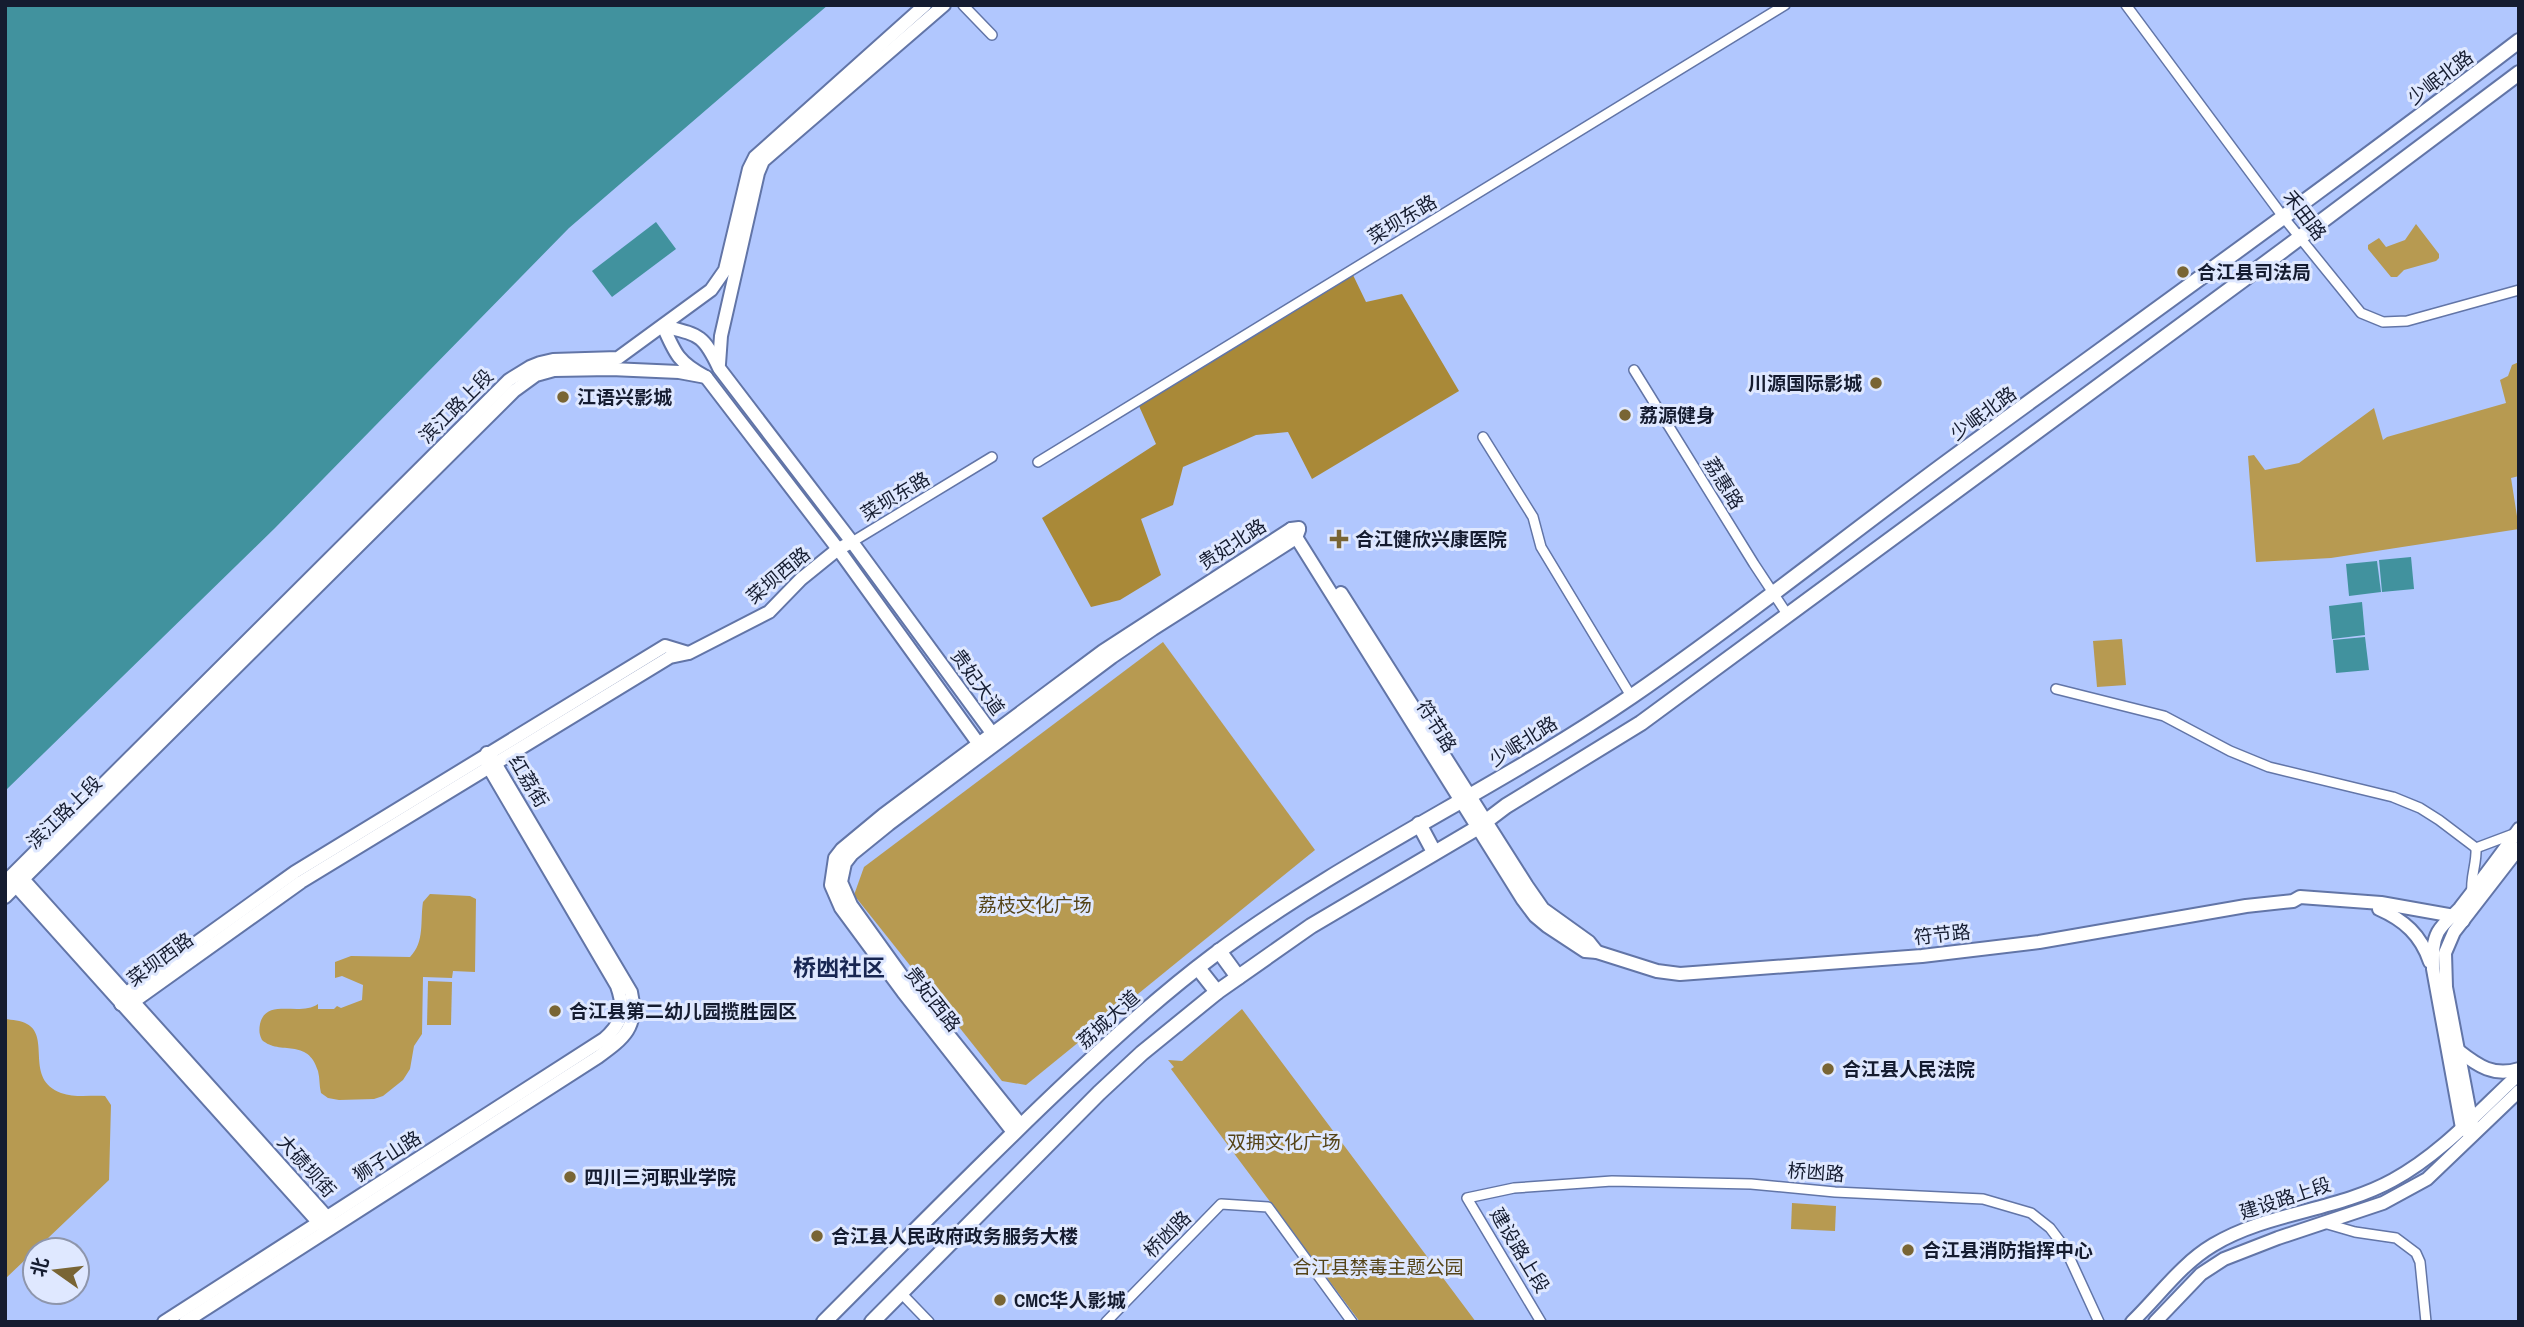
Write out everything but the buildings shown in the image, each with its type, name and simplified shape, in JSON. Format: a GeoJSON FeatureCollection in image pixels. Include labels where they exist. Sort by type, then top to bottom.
{"type":"FeatureCollection","features":[{"type":"Feature","properties":{"kind":"main road","name":"滨江路上段"},"geometry":{"type":"LineString","coordinates":[[5,897],[14,880],[509,380],[530,367],[553,360],[618,358],[711,290],[723,276],[749,169],[755,157],[925,5]]}},
{"type":"Feature","properties":{"kind":"main road"},"geometry":{"type":"LineString","coordinates":[[706,377],[719,368],[721,335],[763,161],[944,5]]}},
{"type":"Feature","properties":{"kind":"main road","name":"少岷北路"},"geometry":{"type":"LineString","coordinates":[[1465,798],[1632,696],[1774,594],[1898,498],[2284,218],[2519,41]]}},
{"type":"Feature","properties":{"kind":"main road"},"geometry":{"type":"LineString","coordinates":[[872,1322],[1116,1077],[1217,992],[1342,907],[1481,825],[1506,806],[1641,723],[2519,73]]}},
{"type":"Feature","properties":{"kind":"main road","name":"贵妃大道"},"geometry":{"type":"LineString","coordinates":[[663,326],[703,339],[719,368],[852,542],[992,733]]}},
{"type":"Feature","properties":{"kind":"main road","name":"贵妃大道"},"geometry":{"type":"LineString","coordinates":[[663,326],[678,359],[691,370],[706,377],[985,745]]}},
{"type":"Feature","properties":{"kind":"main road","name":"滨江路上段"},"geometry":{"type":"LineString","coordinates":[[14,880],[528,379],[554,370],[611,369],[679,372],[706,377]]}},
{"type":"Feature","properties":{"kind":"main road","name":"贵妃北路"},"geometry":{"type":"LineString","coordinates":[[985,745],[992,733],[1147,621],[1295,532]]}},
{"type":"Feature","properties":{"kind":"main road","name":"贵妃北路"},"geometry":{"type":"LineString","coordinates":[[985,745],[1295,532]]}},
{"type":"Feature","properties":{"kind":"main road","name":"符节路"},"geometry":{"type":"LineString","coordinates":[[1295,532],[1465,798],[1535,916],[1585,951],[1678,974],[1734,971],[1922,956],[2039,942],[2246,906],[2293,901],[2301,897],[2341,898],[2454,919]]}},
{"type":"Feature","properties":{"kind":"main road","name":"菜坝西路"},"geometry":{"type":"LineString","coordinates":[[126,1000],[295,872],[490,760],[665,646],[689,653],[769,612],[801,579],[852,542]]}},
{"type":"Feature","properties":{"kind":"main road","name":"贵妃西路"},"geometry":{"type":"LineString","coordinates":[[985,745],[852,854],[845,863],[841,882],[850,905],[1017,1129]]}},
{"type":"Feature","properties":{"kind":"main road","name":"红荔街"},"geometry":{"type":"LineString","coordinates":[[490,760],[626,981],[634,1002],[627,1017]]}},
{"type":"Feature","properties":{"kind":"main road","name":"荔城大道"},"geometry":{"type":"LineString","coordinates":[[824,1322],[1017,1129],[1121,1030],[1219,951],[1302,895],[1465,798]]}},
{"type":"Feature","properties":{"kind":"main road"},"geometry":{"type":"LineString","coordinates":[[1419,824],[1434,852]]}},
{"type":"Feature","properties":{"kind":"main road"},"geometry":{"type":"LineString","coordinates":[[2469,1127],[2444,961],[2454,919],[2517,831]]}},
{"type":"Feature","properties":{"kind":"main road"},"geometry":{"type":"LineString","coordinates":[[2433,969],[2437,934],[2519,848]]}},
{"type":"Feature","properties":{"kind":"main road","name":"大碛坝街"},"geometry":{"type":"LineString","coordinates":[[14,880],[126,1000],[325,1223]]}},
{"type":"Feature","properties":{"kind":"main road","name":"符节路"},"geometry":{"type":"LineString","coordinates":[[2293,901],[2299,904],[2379,909],[2454,919]]}},
{"type":"Feature","properties":{"kind":"main road"},"geometry":{"type":"LineString","coordinates":[[2379,909],[2400,919],[2416,933],[2427,952],[2469,1127]]}},
{"type":"Feature","properties":{"kind":"main road"},"geometry":{"type":"LineString","coordinates":[[1219,951],[1238,977]]}},
{"type":"Feature","properties":{"kind":"main road"},"geometry":{"type":"LineString","coordinates":[[1198,968],[1217,992]]}},
{"type":"Feature","properties":{"kind":"main road","name":"狮子山路"},"geometry":{"type":"LineString","coordinates":[[164,1322],[598,1057],[627,1033],[627,1017]]}},
{"type":"Feature","properties":{"kind":"main road"},"geometry":{"type":"LineString","coordinates":[[2459,1051],[2487,1070],[2519,1071]]}},
{"type":"Feature","properties":{"kind":"main road"},"geometry":{"type":"LineString","coordinates":[[2469,1127],[2519,1071]]}},
{"type":"Feature","properties":{"kind":"main road"},"geometry":{"type":"LineString","coordinates":[[2469,1127],[2519,1091]]}},
{"type":"Feature","properties":{"kind":"main road","name":"建设路上段"},"geometry":{"type":"LineString","coordinates":[[2155,1322],[2201,1274],[2224,1259],[2401,1195],[2437,1171],[2469,1127]]}},
{"type":"Feature","properties":{"kind":"main road","name":"建设路上段"},"geometry":{"type":"LineString","coordinates":[[2132,1322],[2191,1262],[2216,1243],[2273,1221],[2377,1188],[2418,1166],[2469,1127]]}},
{"type":"Feature","properties":{"kind":"main road","name":"狮子山路"},"geometry":{"type":"LineString","coordinates":[[185,1322],[325,1223]]}},
{"type":"Feature","properties":{"kind":"street"},"geometry":{"type":"LineString","coordinates":[[963,5],[992,36]]}},
{"type":"Feature","properties":{"kind":"street","name":"菜坝东路"},"geometry":{"type":"LineString","coordinates":[[1038,462],[1785,5]]}},
{"type":"Feature","properties":{"kind":"street","name":"禾田路"},"geometry":{"type":"LineString","coordinates":[[2126,5],[2284,218],[2361,313],[2376,321],[2407,321],[2519,289]]}},
{"type":"Feature","properties":{"kind":"street","name":"荔惠路"},"geometry":{"type":"LineString","coordinates":[[1634,370],[1787,614]]}},
{"type":"Feature","properties":{"kind":"street"},"geometry":{"type":"LineString","coordinates":[[1483,437],[1533,517],[1541,547],[1632,696]]}},
{"type":"Feature","properties":{"kind":"street","name":"菜坝东路"},"geometry":{"type":"LineString","coordinates":[[852,542],[992,457]]}},
{"type":"Feature","properties":{"kind":"street"},"geometry":{"type":"LineString","coordinates":[[2056,689],[2165,716],[2230,751],[2269,767],[2393,797],[2430,814],[2476,848],[2477,858],[2471,879],[2472,893]]}},
{"type":"Feature","properties":{"kind":"street"},"geometry":{"type":"LineString","coordinates":[[2476,848],[2517,831]]}},
{"type":"Feature","properties":{"kind":"street","name":"桥凼路"},"geometry":{"type":"LineString","coordinates":[[1467,1198],[1514,1188],[1625,1181],[1751,1184],[1835,1192],[1983,1199],[2019,1208],[2039,1218],[2050,1228],[2065,1248],[2099,1322]]}},
{"type":"Feature","properties":{"kind":"street","name":"建设路上段"},"geometry":{"type":"LineString","coordinates":[[1467,1198],[1541,1322]]}},
{"type":"Feature","properties":{"kind":"street","name":"桥凼路"},"geometry":{"type":"LineString","coordinates":[[1105,1322],[1221,1204],[1268,1206],[1352,1322]]}},
{"type":"Feature","properties":{"kind":"street"},"geometry":{"type":"LineString","coordinates":[[2325,1223],[2355,1232],[2396,1238],[2416,1253],[2420,1262],[2426,1322]]}},
{"type":"Feature","properties":{"kind":"street"},"geometry":{"type":"LineString","coordinates":[[901,1293],[929,1322]]}},
{"type":"Feature","properties":{"kind":"green space"},"geometry":{"type":"Polygon","coordinates":[[[2416,224],[2439,254],[2439,258],[2404,270],[2397,277],[2391,277],[2368,249],[2368,245],[2379,238],[2386,247],[2405,240],[2416,224]]]}},
{"type":"Feature","properties":{"kind":"green space"},"geometry":{"type":"Polygon","coordinates":[[[2519,362],[2519,476],[2511,478],[2519,529],[2331,558],[2256,562],[2248,456],[2254,455],[2265,470],[2299,463],[2374,408],[2383,440],[2506,403],[2500,380],[2508,376],[2512,365],[2519,362]]]}},
{"type":"Feature","properties":{"kind":"green space"},"geometry":{"type":"Polygon","coordinates":[[[2122,639],[2126,685],[2097,687],[2093,641],[2122,639]]]}},
{"type":"Feature","properties":{"kind":"green space","name":"荔枝文化广场"},"geometry":{"type":"Polygon","coordinates":[[[1163,642],[1315,850],[1026,1085],[1002,1081],[854,895],[864,867],[1163,642]]]}},
{"type":"Feature","properties":{"kind":"green space"},"geometry":{"type":"Polygon","coordinates":[[[430,894],[470,896],[476,899],[475,972],[453,971],[452,978],[423,977],[422,1034],[414,1046],[410,1069],[403,1080],[383,1096],[374,1099],[328,1098],[321,1093],[318,1071],[308,1054],[301,1050],[269,1045],[262,1040],[259,1028],[263,1016],[276,1009],[302,1009],[318,1004],[318,1009],[334,1009],[362,1000],[363,985],[342,976],[335,978],[335,962],[351,956],[410,957],[420,938],[423,902],[430,894]]]}},
{"type":"Feature","properties":{"kind":"green space"},"geometry":{"type":"Polygon","coordinates":[[[428,981],[452,982],[451,1025],[427,1025],[428,981]]]}},
{"type":"Feature","properties":{"kind":"green space"},"geometry":{"type":"Polygon","coordinates":[[[1242,1009],[1476,1322],[1360,1322],[1171,1069],[1174,1067],[1168,1060],[1182,1061],[1242,1009]]]}},
{"type":"Feature","properties":{"kind":"green space"},"geometry":{"type":"Polygon","coordinates":[[[5,1019],[22,1022],[34,1030],[40,1068],[50,1087],[66,1095],[105,1096],[111,1105],[109,1180],[50,1236],[21,1236],[21,1264],[5,1279],[5,1019]]]}},
{"type":"Feature","properties":{"kind":"green space"},"geometry":{"type":"Polygon","coordinates":[[[1792,1203],[1836,1206],[1835,1231],[1791,1229],[1792,1203]]]}},
{"type":"Feature","properties":{"kind":"shaded area"},"geometry":{"type":"Polygon","coordinates":[[[5,5],[828,5],[569,228],[275,528],[5,791],[5,5]]]}},
{"type":"Feature","properties":{"kind":"shaded area"},"geometry":{"type":"Polygon","coordinates":[[[656,222],[676,249],[612,297],[592,271],[656,222]]]}},
{"type":"Feature","properties":{"kind":"shaded area"},"geometry":{"type":"Polygon","coordinates":[[[1353,275],[1366,302],[1402,294],[1459,391],[1312,479],[1288,432],[1256,435],[1183,467],[1173,505],[1141,519],[1161,575],[1120,600],[1091,607],[1042,518],[1156,444],[1139,406],[1353,275]]]}},
{"type":"Feature","properties":{"kind":"shaded area"},"geometry":{"type":"Polygon","coordinates":[[[2411,557],[2414,589],[2382,592],[2379,560],[2411,557]]]}},
{"type":"Feature","properties":{"kind":"shaded area"},"geometry":{"type":"Polygon","coordinates":[[[2377,561],[2381,592],[2349,596],[2346,564],[2377,561]]]}},
{"type":"Feature","properties":{"kind":"shaded area"},"geometry":{"type":"Polygon","coordinates":[[[2362,602],[2365,635],[2332,639],[2329,606],[2362,602]]]}},
{"type":"Feature","properties":{"kind":"shaded area"},"geometry":{"type":"Polygon","coordinates":[[[2365,637],[2369,670],[2336,673],[2333,640],[2365,637]]]}},
{"type":"Feature","properties":{"kind":"place","name":"合江县司法局"},"geometry":{"type":"Point","coordinates":[2183,272]}},
{"type":"Feature","properties":{"kind":"place","name":"川源国际影城"},"geometry":{"type":"Point","coordinates":[1876,383]}},
{"type":"Feature","properties":{"kind":"place","name":"江语兴影城"},"geometry":{"type":"Point","coordinates":[563,397]}},
{"type":"Feature","properties":{"kind":"place","name":"荔源健身"},"geometry":{"type":"Point","coordinates":[1625,415]}},
{"type":"Feature","properties":{"kind":"place","name":"合江健欣兴康医院"},"geometry":{"type":"Point","coordinates":[1339,539]}},
{"type":"Feature","properties":{"kind":"place","name":"合江县第二幼儿园揽胜园区"},"geometry":{"type":"Point","coordinates":[555,1011]}},
{"type":"Feature","properties":{"kind":"place","name":"合江县人民法院"},"geometry":{"type":"Point","coordinates":[1828,1069]}},
{"type":"Feature","properties":{"kind":"place","name":"四川三河职业学院"},"geometry":{"type":"Point","coordinates":[570,1177]}},
{"type":"Feature","properties":{"kind":"place","name":"合江县人民政府政务服务大楼"},"geometry":{"type":"Point","coordinates":[817,1236]}},
{"type":"Feature","properties":{"kind":"place","name":"合江县消防指挥中心"},"geometry":{"type":"Point","coordinates":[1908,1250]}},
{"type":"Feature","properties":{"kind":"place","name":"CMC华人影城"},"geometry":{"type":"Point","coordinates":[1000,1300]}},
{"type":"Feature","properties":{"kind":"district","name":"桥凼社区"},"geometry":{"type":"Point","coordinates":[839,968]}},
{"type":"Feature","properties":{"kind":"park label","name":"双拥文化广场"},"geometry":{"type":"Point","coordinates":[1284,1142]}},
{"type":"Feature","properties":{"kind":"park label","name":"合江县禁毒主题公园"},"geometry":{"type":"Point","coordinates":[1378,1267]}}]}
